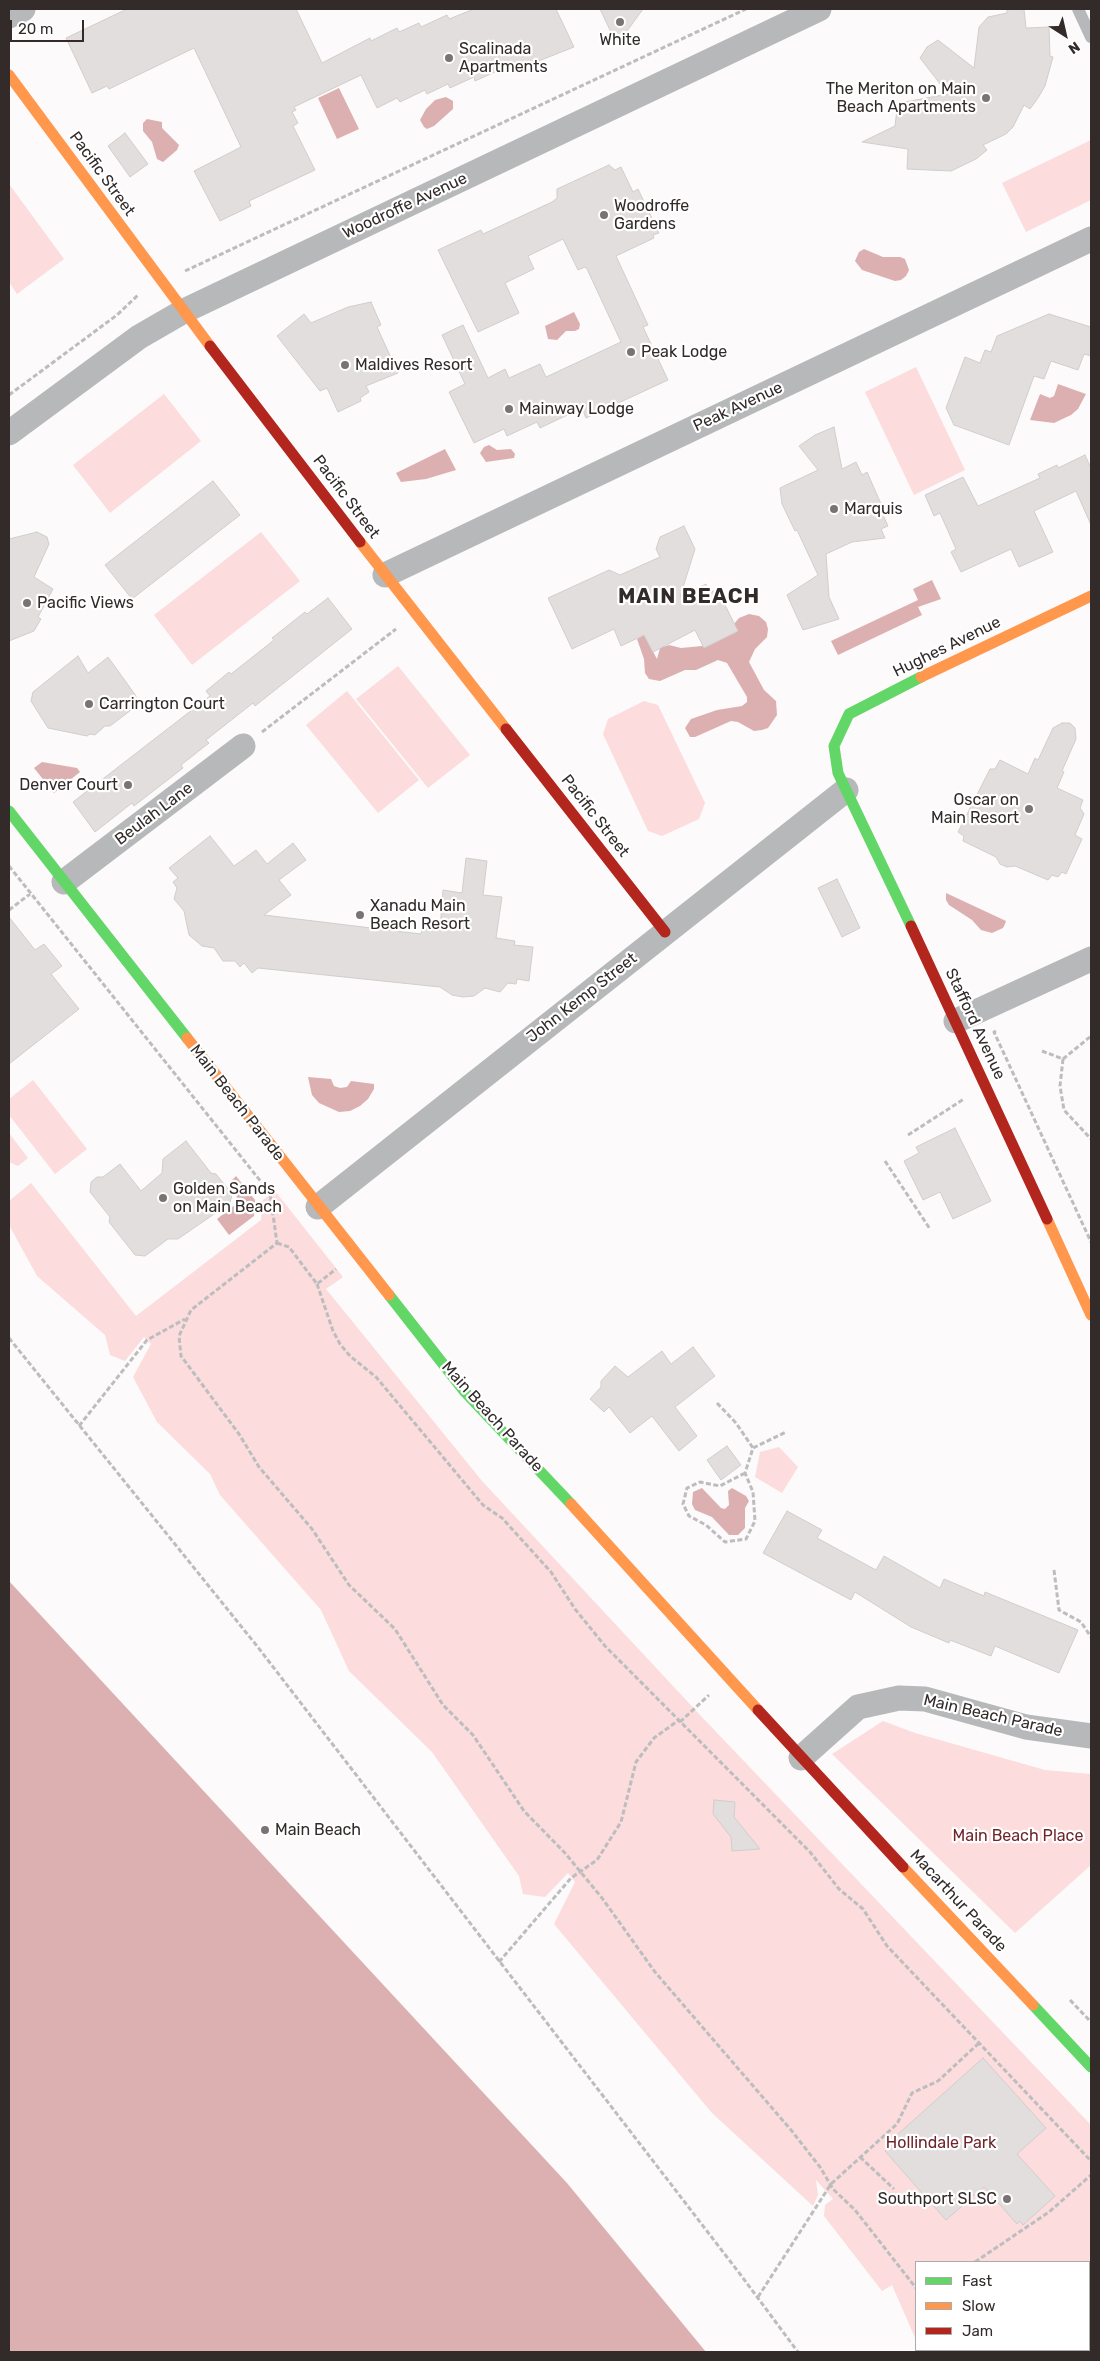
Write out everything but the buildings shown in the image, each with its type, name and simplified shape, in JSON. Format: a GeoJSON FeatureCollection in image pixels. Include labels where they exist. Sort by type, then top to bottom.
{"type":"FeatureCollection","features":[{"type":"Feature","properties":{"kind":"street"},"geometry":{"type":"LineString","coordinates":[[9,16],[23,9]]}},
{"type":"Feature","properties":{"kind":"street","name":"Woodroffe Avenue"},"geometry":{"type":"LineString","coordinates":[[9,433],[139,337],[184,311],[820,9]]}},
{"type":"Feature","properties":{"kind":"street","name":"Pacific Street"},"geometry":{"type":"LineString","coordinates":[[9,75],[184,311],[385,575],[665,932]]}},
{"type":"Feature","properties":{"kind":"street","name":"Peak Avenue"},"geometry":{"type":"LineString","coordinates":[[385,575],[1091,239]]}},
{"type":"Feature","properties":{"kind":"street","name":"Hughes Avenue"},"geometry":{"type":"LineString","coordinates":[[834,746],[842,723],[849,714],[863,705],[1091,596]]}},
{"type":"Feature","properties":{"kind":"street","name":"Beulah Lane"},"geometry":{"type":"LineString","coordinates":[[64,882],[244,746]]}},
{"type":"Feature","properties":{"kind":"street","name":"Stafford Avenue"},"geometry":{"type":"LineString","coordinates":[[834,746],[838,773],[956,1020],[1091,1315]]}},
{"type":"Feature","properties":{"kind":"street","name":"John Kemp Street"},"geometry":{"type":"LineString","coordinates":[[318,1207],[846,790]]}},
{"type":"Feature","properties":{"kind":"street","name":"Main Beach Parade"},"geometry":{"type":"LineString","coordinates":[[9,811],[465,1392],[611,1546],[801,1758],[858,1707],[899,1698],[926,1699],[1026,1727],[1091,1736]]}},
{"type":"Feature","properties":{"kind":"street"},"geometry":{"type":"LineString","coordinates":[[956,1020],[1091,959]]}},
{"type":"Feature","properties":{"kind":"street","name":"Macarthur Parade"},"geometry":{"type":"LineString","coordinates":[[801,1758],[1091,2067]]}},
{"type":"Feature","properties":{"kind":"lane"},"geometry":{"type":"LineString","coordinates":[[1078,9],[1091,37]]}},
{"type":"Feature","properties":{"kind":"path"},"geometry":{"type":"LineString","coordinates":[[184,272],[746,9]]}},
{"type":"Feature","properties":{"kind":"path"},"geometry":{"type":"LineString","coordinates":[[9,395],[117,316],[139,294]]}},
{"type":"Feature","properties":{"kind":"path"},"geometry":{"type":"LineString","coordinates":[[244,746],[416,614]]}},
{"type":"Feature","properties":{"kind":"path"},"geometry":{"type":"LineString","coordinates":[[9,866],[270,1193],[276,1243]]}},
{"type":"Feature","properties":{"kind":"path"},"geometry":{"type":"LineString","coordinates":[[9,910],[30,894]]}},
{"type":"Feature","properties":{"kind":"path"},"geometry":{"type":"LineString","coordinates":[[1003,1028],[994,1032],[1091,1242]]}},
{"type":"Feature","properties":{"kind":"path"},"geometry":{"type":"LineString","coordinates":[[1091,1036],[1062,1059],[1060,1086],[1064,1110],[1091,1138]]}},
{"type":"Feature","properties":{"kind":"path"},"geometry":{"type":"LineString","coordinates":[[1042,1051],[1062,1059]]}},
{"type":"Feature","properties":{"kind":"path"},"geometry":{"type":"LineString","coordinates":[[908,1135],[986,1086]]}},
{"type":"Feature","properties":{"kind":"path"},"geometry":{"type":"LineString","coordinates":[[885,1161],[930,1229]]}},
{"type":"Feature","properties":{"kind":"path"},"geometry":{"type":"LineString","coordinates":[[270,1193],[292,1174]]}},
{"type":"Feature","properties":{"kind":"path"},"geometry":{"type":"LineString","coordinates":[[276,1243],[289,1247],[316,1284],[333,1330],[350,1356],[376,1378],[483,1505],[502,1518],[551,1572],[575,1609],[605,1646],[810,1852],[839,1889],[863,1909],[887,1946],[1091,2161]]}},
{"type":"Feature","properties":{"kind":"path"},"geometry":{"type":"LineString","coordinates":[[276,1243],[191,1310],[185,1319],[179,1336],[181,1356],[239,1434],[259,1467],[312,1529],[349,1585],[395,1629],[443,1705],[473,1735],[524,1811],[566,1853],[655,1972],[778,2115],[820,2167],[831,2184],[855,2210],[915,2287]]}},
{"type":"Feature","properties":{"kind":"path"},"geometry":{"type":"LineString","coordinates":[[316,1284],[336,1269]]}},
{"type":"Feature","properties":{"kind":"path"},"geometry":{"type":"LineString","coordinates":[[79,1426],[147,1340],[185,1319]]}},
{"type":"Feature","properties":{"kind":"path"},"geometry":{"type":"LineString","coordinates":[[9,1338],[257,1646],[758,2297],[798,2352]]}},
{"type":"Feature","properties":{"kind":"path"},"geometry":{"type":"LineString","coordinates":[[717,1403],[736,1423],[754,1448]]}},
{"type":"Feature","properties":{"kind":"path"},"geometry":{"type":"LineString","coordinates":[[745,1473],[720,1486],[700,1482],[688,1488],[683,1504],[689,1516],[706,1525],[725,1542],[746,1539],[756,1521],[753,1492],[745,1473],[754,1448],[786,1432]]}},
{"type":"Feature","properties":{"kind":"path"},"geometry":{"type":"LineString","coordinates":[[1054,1570],[1060,1610],[1081,1622],[1091,1637]]}},
{"type":"Feature","properties":{"kind":"path"},"geometry":{"type":"LineString","coordinates":[[499,1962],[571,1878],[597,1860],[622,1822],[636,1762],[643,1750],[654,1738],[680,1721],[729,1677]]}},
{"type":"Feature","properties":{"kind":"path"},"geometry":{"type":"LineString","coordinates":[[1070,2000],[1091,2022]]}},
{"type":"Feature","properties":{"kind":"path"},"geometry":{"type":"LineString","coordinates":[[758,2297],[831,2184],[897,2124],[912,2094],[938,2081],[979,2043]]}},
{"type":"Feature","properties":{"kind":"path"},"geometry":{"type":"LineString","coordinates":[[860,2157],[894,2189]]}},
{"type":"Feature","properties":{"kind":"path"},"geometry":{"type":"LineString","coordinates":[[976,2261],[1049,2212],[1091,2176]]}},
{"type":"Feature","properties":{"kind":"green space"},"geometry":{"type":"Polygon","coordinates":[[[1091,140],[1091,200],[1026,232],[1002,183],[1091,140]]]}},
{"type":"Feature","properties":{"kind":"green space"},"geometry":{"type":"Polygon","coordinates":[[[9,184],[64,259],[17,294],[9,282],[9,184]]]}},
{"type":"Feature","properties":{"kind":"green space"},"geometry":{"type":"Polygon","coordinates":[[[916,367],[965,470],[914,495],[865,392],[916,367]]]}},
{"type":"Feature","properties":{"kind":"green space"},"geometry":{"type":"Polygon","coordinates":[[[164,394],[201,441],[110,513],[73,465],[164,394]]]}},
{"type":"Feature","properties":{"kind":"green space"},"geometry":{"type":"Polygon","coordinates":[[[261,532],[300,581],[192,665],[154,615],[261,532]]]}},
{"type":"Feature","properties":{"kind":"green space"},"geometry":{"type":"Polygon","coordinates":[[[398,666],[470,755],[428,788],[356,699],[398,666]]]}},
{"type":"Feature","properties":{"kind":"green space"},"geometry":{"type":"Polygon","coordinates":[[[347,691],[419,780],[378,813],[306,725],[347,691]]]}},
{"type":"Feature","properties":{"kind":"green space"},"geometry":{"type":"Polygon","coordinates":[[[644,701],[658,705],[705,803],[699,819],[662,836],[648,831],[603,734],[608,719],[644,701]]]}},
{"type":"Feature","properties":{"kind":"green space"},"geometry":{"type":"Polygon","coordinates":[[[33,1080],[87,1149],[55,1174],[9,1115],[9,1099],[33,1080]]]}},
{"type":"Feature","properties":{"kind":"green space"},"geometry":{"type":"Polygon","coordinates":[[[9,1133],[28,1158],[18,1166],[9,1162],[9,1133]]]}},
{"type":"Feature","properties":{"kind":"green space","name":"Hollindale Park"},"geometry":{"type":"Polygon","coordinates":[[[31,1183],[136,1316],[261,1220],[263,1200],[275,1191],[343,1277],[326,1289],[482,1481],[700,1715],[1091,2125],[1091,2352],[950,2351],[1090,2351],[1090,2261],[915,2261],[915,2338],[892,2285],[882,2291],[824,2216],[825,2205],[833,2199],[816,2180],[818,2195],[813,2206],[712,2113],[554,1924],[575,1882],[568,1873],[545,1897],[523,1894],[519,1876],[432,1752],[349,1671],[321,1610],[220,1495],[210,1474],[157,1422],[133,1377],[151,1344],[144,1337],[125,1361],[110,1355],[105,1335],[37,1276],[9,1225],[9,1201],[31,1183]]]}},
{"type":"Feature","properties":{"kind":"green space"},"geometry":{"type":"Polygon","coordinates":[[[779,1447],[798,1467],[782,1493],[755,1477],[760,1452],[779,1447]]]}},
{"type":"Feature","properties":{"kind":"green space","name":"Main Beach Place"},"geometry":{"type":"Polygon","coordinates":[[[883,1721],[915,1733],[1045,1770],[1091,1774],[1091,1865],[1015,1933],[832,1754],[883,1721]]]}},
{"type":"Feature","properties":{"kind":"shaded area"},"geometry":{"type":"Polygon","coordinates":[[[339,88],[359,129],[337,139],[318,98],[339,88]]]}},
{"type":"Feature","properties":{"kind":"shaded area"},"geometry":{"type":"Polygon","coordinates":[[[446,97],[453,101],[453,109],[434,126],[427,129],[420,120],[426,109],[435,100],[446,97]]]}},
{"type":"Feature","properties":{"kind":"shaded area"},"geometry":{"type":"Polygon","coordinates":[[[147,119],[162,122],[162,128],[179,145],[177,150],[163,162],[157,159],[152,142],[143,131],[143,123],[147,119]]]}},
{"type":"Feature","properties":{"kind":"shaded area"},"geometry":{"type":"Polygon","coordinates":[[[864,249],[883,257],[900,257],[905,259],[909,270],[906,276],[901,280],[895,281],[862,270],[855,261],[859,252],[864,249]]]}},
{"type":"Feature","properties":{"kind":"shaded area"},"geometry":{"type":"Polygon","coordinates":[[[574,312],[580,324],[579,329],[566,331],[557,340],[548,339],[545,326],[574,312]]]}},
{"type":"Feature","properties":{"kind":"shaded area"},"geometry":{"type":"Polygon","coordinates":[[[1058,384],[1086,394],[1078,409],[1071,415],[1054,423],[1030,420],[1040,394],[1050,398],[1054,396],[1058,384]]]}},
{"type":"Feature","properties":{"kind":"shaded area"},"geometry":{"type":"Polygon","coordinates":[[[489,445],[497,450],[511,449],[515,454],[514,458],[486,462],[480,453],[484,447],[489,445]]]}},
{"type":"Feature","properties":{"kind":"shaded area"},"geometry":{"type":"Polygon","coordinates":[[[445,449],[456,470],[426,479],[401,482],[396,473],[445,449]]]}},
{"type":"Feature","properties":{"kind":"shaded area"},"geometry":{"type":"Polygon","coordinates":[[[932,580],[941,599],[918,607],[922,615],[838,655],[831,641],[918,600],[913,589],[932,580]]]}},
{"type":"Feature","properties":{"kind":"shaded area"},"geometry":{"type":"Polygon","coordinates":[[[749,614],[759,616],[766,622],[768,629],[767,637],[755,649],[749,662],[764,690],[776,701],[777,715],[768,728],[762,730],[754,731],[738,722],[731,721],[695,737],[690,737],[685,728],[691,719],[717,710],[742,706],[747,702],[747,697],[727,663],[718,660],[696,670],[685,670],[660,681],[649,679],[645,673],[644,659],[637,639],[644,635],[657,659],[660,648],[669,645],[681,648],[705,647],[736,632],[734,624],[739,618],[749,614]]]}},
{"type":"Feature","properties":{"kind":"shaded area"},"geometry":{"type":"Polygon","coordinates":[[[42,762],[77,768],[80,772],[54,793],[34,768],[42,762]]]}},
{"type":"Feature","properties":{"kind":"shaded area"},"geometry":{"type":"Polygon","coordinates":[[[946,893],[1006,921],[1003,928],[992,933],[981,930],[972,920],[949,905],[946,900],[946,893]]]}},
{"type":"Feature","properties":{"kind":"shaded area"},"geometry":{"type":"Polygon","coordinates":[[[308,1077],[331,1079],[334,1086],[340,1088],[347,1087],[351,1081],[374,1084],[374,1089],[368,1099],[360,1106],[350,1111],[339,1112],[319,1103],[312,1095],[308,1077]]]}},
{"type":"Feature","properties":{"kind":"shaded area"},"geometry":{"type":"Polygon","coordinates":[[[236,1176],[255,1200],[254,1216],[229,1235],[217,1219],[236,1204],[237,1194],[229,1183],[236,1176]]]}},
{"type":"Feature","properties":{"kind":"shaded area"},"geometry":{"type":"Polygon","coordinates":[[[702,1488],[721,1508],[725,1509],[729,1505],[728,1491],[732,1488],[746,1496],[749,1501],[745,1508],[745,1528],[738,1535],[729,1535],[712,1517],[695,1510],[692,1504],[693,1492],[702,1488]]]}},
{"type":"Feature","properties":{"kind":"shaded area"},"geometry":{"type":"Polygon","coordinates":[[[9,1581],[567,2183],[706,2352],[9,2352],[9,1581]]]}},
{"type":"Feature","properties":{"kind":"traffic: fast"},"geometry":{"type":"LineString","coordinates":[[911,926],[838,773],[834,746],[849,714],[921,677]]}},
{"type":"Feature","properties":{"kind":"traffic: fast"},"geometry":{"type":"LineString","coordinates":[[9,811],[187,1038]]}},
{"type":"Feature","properties":{"kind":"traffic: fast"},"geometry":{"type":"LineString","coordinates":[[389,1295],[465,1392],[571,1504]]}},
{"type":"Feature","properties":{"kind":"traffic: fast"},"geometry":{"type":"LineString","coordinates":[[1033,2005],[1091,2067]]}},
{"type":"Feature","properties":{"kind":"traffic: slow"},"geometry":{"type":"LineString","coordinates":[[9,75],[210,346]]}},
{"type":"Feature","properties":{"kind":"traffic: slow"},"geometry":{"type":"LineString","coordinates":[[360,542],[506,729]]}},
{"type":"Feature","properties":{"kind":"traffic: slow"},"geometry":{"type":"LineString","coordinates":[[921,677],[1091,596]]}},
{"type":"Feature","properties":{"kind":"traffic: slow"},"geometry":{"type":"LineString","coordinates":[[187,1038],[389,1295]]}},
{"type":"Feature","properties":{"kind":"traffic: slow"},"geometry":{"type":"LineString","coordinates":[[1047,1219],[1091,1315]]}},
{"type":"Feature","properties":{"kind":"traffic: slow"},"geometry":{"type":"LineString","coordinates":[[571,1504],[758,1710]]}},
{"type":"Feature","properties":{"kind":"traffic: slow"},"geometry":{"type":"LineString","coordinates":[[903,1867],[1033,2005]]}},
{"type":"Feature","properties":{"kind":"traffic: jam"},"geometry":{"type":"LineString","coordinates":[[210,346],[360,542]]}},
{"type":"Feature","properties":{"kind":"traffic: jam"},"geometry":{"type":"LineString","coordinates":[[506,729],[665,932]]}},
{"type":"Feature","properties":{"kind":"traffic: jam"},"geometry":{"type":"LineString","coordinates":[[911,926],[1047,1219]]}},
{"type":"Feature","properties":{"kind":"traffic: jam"},"geometry":{"type":"LineString","coordinates":[[758,1710],[903,1867]]}},
{"type":"Feature","properties":{"kind":"place","name":"White"},"geometry":{"type":"Point","coordinates":[620,22]}},
{"type":"Feature","properties":{"kind":"place","name":"Scalinada Apartments"},"geometry":{"type":"Point","coordinates":[449,58]}},
{"type":"Feature","properties":{"kind":"place","name":"The Meriton on Main Beach Apartments"},"geometry":{"type":"Point","coordinates":[986,98]}},
{"type":"Feature","properties":{"kind":"place","name":"Woodroffe Gardens"},"geometry":{"type":"Point","coordinates":[604,215]}},
{"type":"Feature","properties":{"kind":"place","name":"Peak Lodge"},"geometry":{"type":"Point","coordinates":[631,352]}},
{"type":"Feature","properties":{"kind":"place","name":"Maldives Resort"},"geometry":{"type":"Point","coordinates":[345,365]}},
{"type":"Feature","properties":{"kind":"place","name":"Mainway Lodge"},"geometry":{"type":"Point","coordinates":[509,409]}},
{"type":"Feature","properties":{"kind":"place","name":"Marquis"},"geometry":{"type":"Point","coordinates":[834,509]}},
{"type":"Feature","properties":{"kind":"place","name":"Pacific Views"},"geometry":{"type":"Point","coordinates":[27,603]}},
{"type":"Feature","properties":{"kind":"place","name":"Carrington Court"},"geometry":{"type":"Point","coordinates":[89,704]}},
{"type":"Feature","properties":{"kind":"place","name":"Denver Court"},"geometry":{"type":"Point","coordinates":[128,785]}},
{"type":"Feature","properties":{"kind":"place","name":"Oscar on Main Resort"},"geometry":{"type":"Point","coordinates":[1029,809]}},
{"type":"Feature","properties":{"kind":"place","name":"Xanadu Main Beach Resort"},"geometry":{"type":"Point","coordinates":[360,915]}},
{"type":"Feature","properties":{"kind":"place","name":"Golden Sands on Main Beach"},"geometry":{"type":"Point","coordinates":[163,1198]}},
{"type":"Feature","properties":{"kind":"place","name":"Main Beach"},"geometry":{"type":"Point","coordinates":[265,1830]}},
{"type":"Feature","properties":{"kind":"place","name":"Southport SLSC"},"geometry":{"type":"Point","coordinates":[1007,2199]}},
{"type":"Feature","properties":{"kind":"district","name":"MAIN BEACH"},"geometry":{"type":"Point","coordinates":[689,597]}}]}
